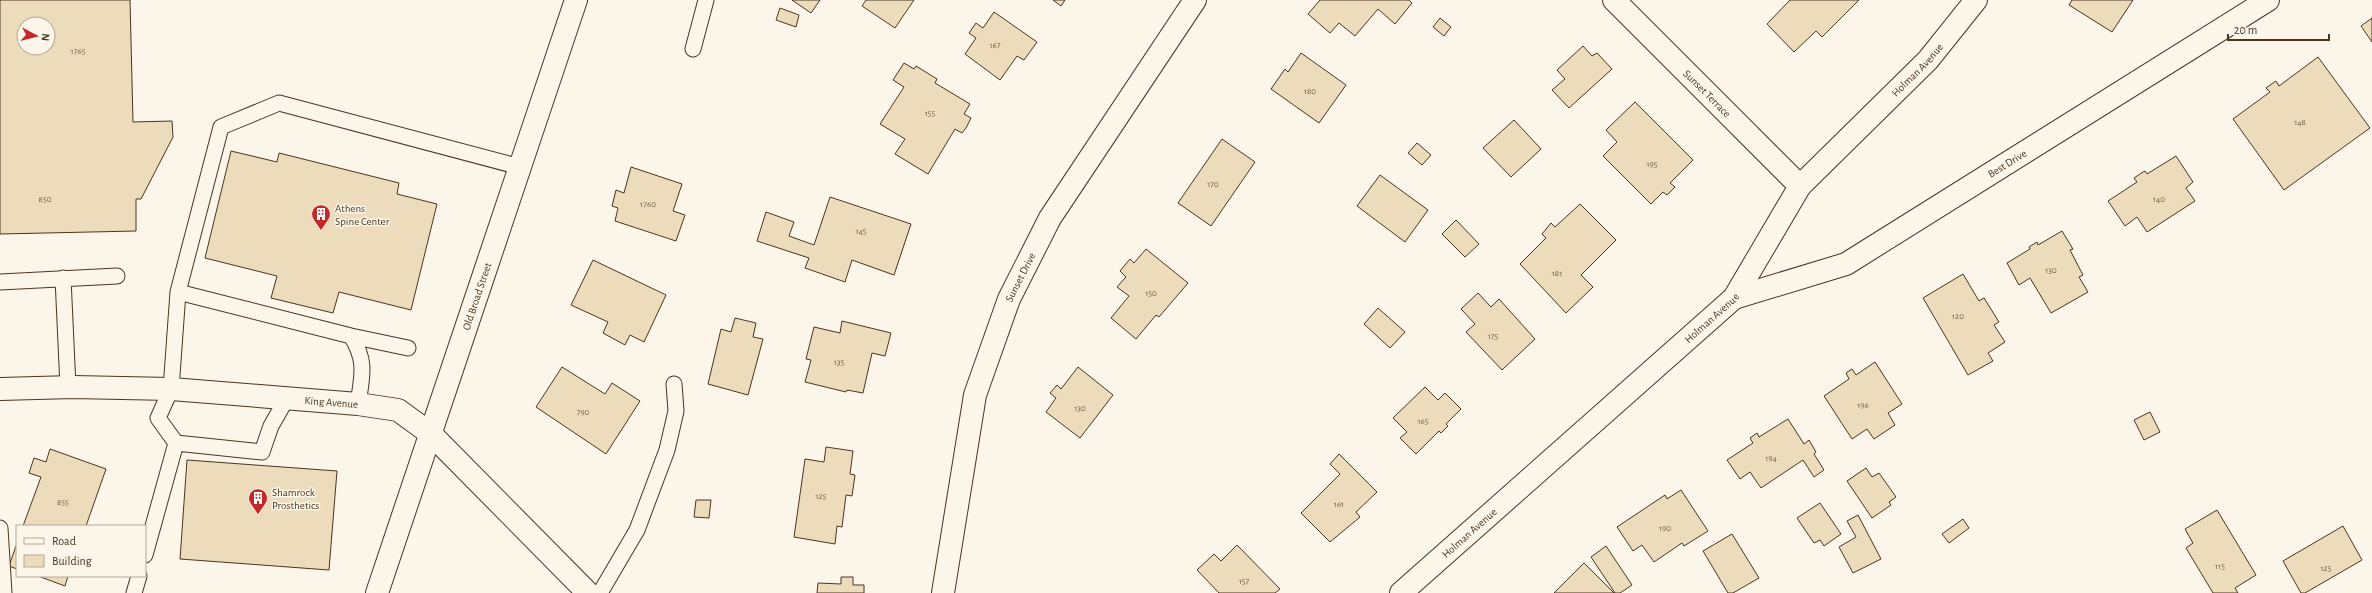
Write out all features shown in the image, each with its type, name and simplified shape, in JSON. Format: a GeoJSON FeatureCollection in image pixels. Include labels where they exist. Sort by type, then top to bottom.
{"type":"FeatureCollection","features":[{"type":"Feature","properties":{"kind":"street","name":"Old Broad Street"},"geometry":{"type":"LineString","coordinates":[[376,593],[431,434],[576,0]]}},
{"type":"Feature","properties":{"kind":"street","name":"Sunset Drive"},"geometry":{"type":"LineString","coordinates":[[943,593],[975,395],[1008,299],[1050,218],[1195,0]]}},
{"type":"Feature","properties":{"kind":"street","name":"Sunset Terrace"},"geometry":{"type":"LineString","coordinates":[[1614,0],[1800,186]]}},
{"type":"Feature","properties":{"kind":"street","name":"Holman Avenue"},"geometry":{"type":"LineString","coordinates":[[1401,593],[1734,298],[1800,186],[1928,60],[1976,0]]}},
{"type":"Feature","properties":{"kind":"street","name":"Best Drive"},"geometry":{"type":"LineString","coordinates":[[1734,298],[1846,264],[2268,0]]}},
{"type":"Feature","properties":{"kind":"street","name":"King Avenue"},"geometry":{"type":"LineString","coordinates":[[0,389],[68,387],[171,389],[358,404],[398,410],[431,434],[588,593]]}},
{"type":"Feature","properties":{"kind":"lane"},"geometry":{"type":"LineString","coordinates":[[693,49],[706,0]]}},
{"type":"Feature","properties":{"kind":"lane"},"geometry":{"type":"LineString","coordinates":[[287,398],[272,426],[262,452],[176,443],[158,418],[171,389],[178,292],[221,126],[279,103],[520,167]]}},
{"type":"Feature","properties":{"kind":"lane"},"geometry":{"type":"LineString","coordinates":[[0,282],[117,276]]}},
{"type":"Feature","properties":{"kind":"lane"},"geometry":{"type":"LineString","coordinates":[[63,278],[68,387]]}},
{"type":"Feature","properties":{"kind":"lane"},"geometry":{"type":"LineString","coordinates":[[178,292],[351,336],[408,348]]}},
{"type":"Feature","properties":{"kind":"lane"},"geometry":{"type":"LineString","coordinates":[[351,336],[361,351],[363,373],[358,404]]}},
{"type":"Feature","properties":{"kind":"lane"},"geometry":{"type":"LineString","coordinates":[[600,593],[638,530],[667,450],[676,411],[674,384]]}},
{"type":"Feature","properties":{"kind":"lane"},"geometry":{"type":"LineString","coordinates":[[146,551],[176,443]]}},
{"type":"Feature","properties":{"kind":"lane"},"geometry":{"type":"LineString","coordinates":[[0,528],[4,593]]}},
{"type":"Feature","properties":{"kind":"lane"},"geometry":{"type":"LineString","coordinates":[[134,593],[139,577]]}},
{"type":"Feature","properties":{"kind":"building"},"geometry":{"type":"Polygon","coordinates":[[[0,0],[130,0],[133,122],[172,121],[173,137],[141,199],[136,199],[136,231],[0,234],[0,0]]]}},
{"type":"Feature","properties":{"kind":"building"},"geometry":{"type":"Polygon","coordinates":[[[792,0],[820,0],[811,13],[792,0]]]}},
{"type":"Feature","properties":{"kind":"building"},"geometry":{"type":"Polygon","coordinates":[[[866,0],[914,0],[895,28],[862,6],[866,0]]]}},
{"type":"Feature","properties":{"kind":"building"},"geometry":{"type":"Polygon","coordinates":[[[1053,0],[1065,0],[1061,6],[1053,0]]]}},
{"type":"Feature","properties":{"kind":"building"},"geometry":{"type":"Polygon","coordinates":[[[1320,0],[1409,0],[1412,3],[1395,24],[1378,9],[1355,36],[1339,23],[1330,33],[1308,14],[1320,0]]]}},
{"type":"Feature","properties":{"kind":"building"},"geometry":{"type":"Polygon","coordinates":[[[1790,0],[1859,0],[1822,37],[1816,31],[1794,52],[1767,24],[1790,0]]]}},
{"type":"Feature","properties":{"kind":"building"},"geometry":{"type":"Polygon","coordinates":[[[2072,0],[2133,0],[2112,32],[2069,5],[2072,0]]]}},
{"type":"Feature","properties":{"kind":"building"},"geometry":{"type":"Polygon","coordinates":[[[780,8],[799,15],[796,27],[776,20],[780,8]]]}},
{"type":"Feature","properties":{"kind":"building"},"geometry":{"type":"Polygon","coordinates":[[[994,12],[1037,42],[1024,60],[1017,56],[1000,80],[965,54],[976,38],[969,33],[976,23],[983,28],[994,12]]]}},
{"type":"Feature","properties":{"kind":"building"},"geometry":{"type":"Polygon","coordinates":[[[1440,18],[1451,27],[1444,36],[1433,27],[1440,18]]]}},
{"type":"Feature","properties":{"kind":"building"},"geometry":{"type":"Polygon","coordinates":[[[2372,18],[2372,42],[2361,26],[2372,18]]]}},
{"type":"Feature","properties":{"kind":"building"},"geometry":{"type":"Polygon","coordinates":[[[1583,46],[1592,56],[1597,53],[1612,69],[1569,108],[1552,90],[1565,79],[1557,70],[1583,46]]]}},
{"type":"Feature","properties":{"kind":"building"},"geometry":{"type":"Polygon","coordinates":[[[1301,53],[1346,85],[1319,123],[1271,89],[1285,69],[1288,72],[1301,53]]]}},
{"type":"Feature","properties":{"kind":"building"},"geometry":{"type":"Polygon","coordinates":[[[2318,57],[2370,128],[2284,190],[2233,119],[2270,92],[2266,88],[2276,81],[2279,86],[2318,57]]]}},
{"type":"Feature","properties":{"kind":"building"},"geometry":{"type":"Polygon","coordinates":[[[904,63],[914,69],[916,66],[937,79],[935,83],[970,104],[964,114],[971,118],[966,128],[962,133],[955,129],[928,174],[895,154],[905,139],[880,124],[904,87],[893,80],[904,63]]]}},
{"type":"Feature","properties":{"kind":"building"},"geometry":{"type":"Polygon","coordinates":[[[1635,102],[1693,160],[1670,183],[1675,187],[1667,195],[1663,192],[1651,204],[1603,156],[1617,142],[1606,130],[1635,102]]]}},
{"type":"Feature","properties":{"kind":"building"},"geometry":{"type":"Polygon","coordinates":[[[1514,120],[1541,149],[1511,177],[1483,148],[1514,120]]]}},
{"type":"Feature","properties":{"kind":"building"},"geometry":{"type":"Polygon","coordinates":[[[1222,139],[1255,162],[1211,226],[1178,203],[1222,139]]]}},
{"type":"Feature","properties":{"kind":"building"},"geometry":{"type":"Polygon","coordinates":[[[1417,143],[1431,155],[1422,165],[1408,153],[1417,143]]]}},
{"type":"Feature","properties":{"kind":"building","name":"Athens Spine Center"},"geometry":{"type":"Polygon","coordinates":[[[231,151],[277,162],[279,153],[399,183],[397,194],[437,204],[411,310],[339,292],[333,313],[271,298],[277,276],[205,258],[231,151]]]}},
{"type":"Feature","properties":{"kind":"building"},"geometry":{"type":"Polygon","coordinates":[[[2176,156],[2193,182],[2186,188],[2195,201],[2147,232],[2137,217],[2125,226],[2108,201],[2137,182],[2134,178],[2143,172],[2145,171],[2147,174],[2176,156]]]}},
{"type":"Feature","properties":{"kind":"building"},"geometry":{"type":"Polygon","coordinates":[[[631,167],[682,184],[673,211],[685,215],[676,241],[615,221],[618,208],[612,206],[616,190],[624,193],[631,167]]]}},
{"type":"Feature","properties":{"kind":"building"},"geometry":{"type":"Polygon","coordinates":[[[1380,175],[1428,210],[1405,242],[1357,206],[1380,175]]]}},
{"type":"Feature","properties":{"kind":"building"},"geometry":{"type":"Polygon","coordinates":[[[830,197],[911,224],[894,275],[852,260],[845,282],[805,268],[809,258],[757,241],[766,212],[794,222],[789,236],[814,245],[830,197]]]}},
{"type":"Feature","properties":{"kind":"building"},"geometry":{"type":"Polygon","coordinates":[[[1580,204],[1616,240],[1581,275],[1593,287],[1566,313],[1520,264],[1546,238],[1542,234],[1551,223],[1555,227],[1580,204]]]}},
{"type":"Feature","properties":{"kind":"building"},"geometry":{"type":"Polygon","coordinates":[[[1456,220],[1479,244],[1465,257],[1442,234],[1456,220]]]}},
{"type":"Feature","properties":{"kind":"building"},"geometry":{"type":"Polygon","coordinates":[[[2062,231],[2073,249],[2070,250],[2083,275],[2079,277],[2088,292],[2051,313],[2030,278],[2019,285],[2007,263],[2030,249],[2029,247],[2037,242],[2038,245],[2062,231]]]}},
{"type":"Feature","properties":{"kind":"building"},"geometry":{"type":"Polygon","coordinates":[[[1146,249],[1188,283],[1159,317],[1156,315],[1136,339],[1111,318],[1129,296],[1117,287],[1126,277],[1120,271],[1130,259],[1134,263],[1146,249]]]}},
{"type":"Feature","properties":{"kind":"building"},"geometry":{"type":"Polygon","coordinates":[[[593,260],[666,295],[644,342],[630,335],[625,345],[603,333],[608,322],[571,305],[593,260]]]}},
{"type":"Feature","properties":{"kind":"building"},"geometry":{"type":"Polygon","coordinates":[[[1963,274],[1979,301],[1984,298],[1999,322],[1994,325],[2005,342],[1988,353],[1993,361],[1968,375],[1923,298],[1963,274]]]}},
{"type":"Feature","properties":{"kind":"building"},"geometry":{"type":"Polygon","coordinates":[[[1478,293],[1491,307],[1499,299],[1535,339],[1502,370],[1466,332],[1475,324],[1461,309],[1478,293]]]}},
{"type":"Feature","properties":{"kind":"building"},"geometry":{"type":"Polygon","coordinates":[[[1378,308],[1405,332],[1390,348],[1364,324],[1378,308]]]}},
{"type":"Feature","properties":{"kind":"building"},"geometry":{"type":"Polygon","coordinates":[[[735,318],[756,323],[753,337],[763,339],[748,395],[708,384],[721,329],[731,332],[735,318]]]}},
{"type":"Feature","properties":{"kind":"building"},"geometry":{"type":"Polygon","coordinates":[[[842,321],[891,333],[885,356],[872,353],[863,393],[847,390],[846,392],[805,382],[811,360],[806,359],[814,327],[840,333],[842,321]]]}},
{"type":"Feature","properties":{"kind":"building"},"geometry":{"type":"Polygon","coordinates":[[[1875,362],[1902,404],[1888,413],[1895,425],[1874,439],[1867,429],[1852,439],[1824,396],[1849,379],[1846,373],[1852,369],[1856,375],[1875,362]]]}},
{"type":"Feature","properties":{"kind":"building"},"geometry":{"type":"Polygon","coordinates":[[[562,367],[605,394],[612,383],[640,401],[606,454],[536,407],[562,367]]]}},
{"type":"Feature","properties":{"kind":"building"},"geometry":{"type":"Polygon","coordinates":[[[1078,367],[1113,395],[1080,438],[1046,412],[1056,398],[1050,393],[1057,385],[1061,389],[1078,367]]]}},
{"type":"Feature","properties":{"kind":"building"},"geometry":{"type":"Polygon","coordinates":[[[1425,387],[1438,400],[1445,393],[1461,409],[1446,424],[1448,426],[1441,433],[1439,431],[1416,454],[1400,438],[1407,432],[1393,418],[1425,387]]]}},
{"type":"Feature","properties":{"kind":"building"},"geometry":{"type":"Polygon","coordinates":[[[2150,412],[2160,432],[2144,440],[2134,420],[2150,412]]]}},
{"type":"Feature","properties":{"kind":"building"},"geometry":{"type":"Polygon","coordinates":[[[1788,419],[1804,444],[1809,440],[1816,452],[1814,454],[1824,470],[1814,477],[1803,460],[1761,488],[1750,472],[1740,479],[1727,460],[1753,443],[1750,438],[1757,433],[1759,437],[1788,419]]]}},
{"type":"Feature","properties":{"kind":"building"},"geometry":{"type":"Polygon","coordinates":[[[826,447],[853,451],[850,474],[855,475],[852,496],[846,495],[842,527],[837,526],[835,544],[794,537],[805,459],[824,462],[826,447]]]}},
{"type":"Feature","properties":{"kind":"building"},"geometry":{"type":"Polygon","coordinates":[[[50,449],[106,469],[86,525],[23,525],[41,477],[29,473],[34,458],[46,462],[50,449]]]}},
{"type":"Feature","properties":{"kind":"building"},"geometry":{"type":"Polygon","coordinates":[[[1339,454],[1377,492],[1356,512],[1360,517],[1330,542],[1301,513],[1340,474],[1330,464],[1339,454]]]}},
{"type":"Feature","properties":{"kind":"building","name":"Shamrock Prosthetics"},"geometry":{"type":"Polygon","coordinates":[[[187,460],[337,471],[329,570],[180,559],[187,460]]]}},
{"type":"Feature","properties":{"kind":"building"},"geometry":{"type":"Polygon","coordinates":[[[1866,468],[1872,477],[1879,473],[1896,497],[1889,502],[1891,505],[1872,518],[1847,481],[1866,468]]]}},
{"type":"Feature","properties":{"kind":"building"},"geometry":{"type":"Polygon","coordinates":[[[1681,490],[1708,531],[1684,546],[1682,543],[1654,562],[1642,545],[1633,551],[1617,527],[1665,495],[1667,499],[1681,490]]]}},
{"type":"Feature","properties":{"kind":"building"},"geometry":{"type":"Polygon","coordinates":[[[696,500],[711,500],[709,518],[694,517],[696,500]]]}},
{"type":"Feature","properties":{"kind":"building"},"geometry":{"type":"Polygon","coordinates":[[[1820,503],[1841,534],[1824,546],[1820,540],[1814,543],[1797,518],[1820,503]]]}},
{"type":"Feature","properties":{"kind":"building"},"geometry":{"type":"Polygon","coordinates":[[[2217,510],[2256,575],[2235,588],[2238,593],[2213,593],[2186,548],[2193,543],[2185,529],[2217,510]]]}},
{"type":"Feature","properties":{"kind":"building"},"geometry":{"type":"Polygon","coordinates":[[[1858,515],[1881,559],[1853,573],[1839,547],[1856,537],[1847,521],[1858,515]]]}},
{"type":"Feature","properties":{"kind":"building"},"geometry":{"type":"Polygon","coordinates":[[[1963,519],[1969,528],[1949,543],[1942,534],[1963,519]]]}},
{"type":"Feature","properties":{"kind":"building"},"geometry":{"type":"Polygon","coordinates":[[[2343,526],[2362,560],[2305,593],[2301,593],[2283,561],[2343,526]]]}},
{"type":"Feature","properties":{"kind":"building"},"geometry":{"type":"Polygon","coordinates":[[[1732,534],[1759,578],[1733,593],[1728,593],[1703,551],[1732,534]]]}},
{"type":"Feature","properties":{"kind":"building"},"geometry":{"type":"Polygon","coordinates":[[[1237,545],[1280,589],[1275,593],[1219,593],[1197,570],[1214,554],[1221,561],[1237,545]]]}},
{"type":"Feature","properties":{"kind":"building"},"geometry":{"type":"Polygon","coordinates":[[[16,546],[16,569],[9,566],[16,546]]]}},
{"type":"Feature","properties":{"kind":"building"},"geometry":{"type":"Polygon","coordinates":[[[1606,546],[1632,585],[1620,593],[1615,593],[1591,557],[1606,546]]]}},
{"type":"Feature","properties":{"kind":"building"},"geometry":{"type":"Polygon","coordinates":[[[1584,563],[1614,593],[1554,593],[1584,563]]]}},
{"type":"Feature","properties":{"kind":"building"},"geometry":{"type":"Polygon","coordinates":[[[41,577],[68,577],[65,586],[41,577]]]}},
{"type":"Feature","properties":{"kind":"building"},"geometry":{"type":"Polygon","coordinates":[[[841,577],[853,577],[853,585],[864,585],[864,593],[817,593],[818,583],[841,584],[841,577]]]}},
{"type":"Feature","properties":{"kind":"place","name":"Athens Spine Center"},"geometry":{"type":"Point","coordinates":[321,231]}},
{"type":"Feature","properties":{"kind":"place","name":"Shamrock Prosthetics"},"geometry":{"type":"Point","coordinates":[258,515]}}]}
